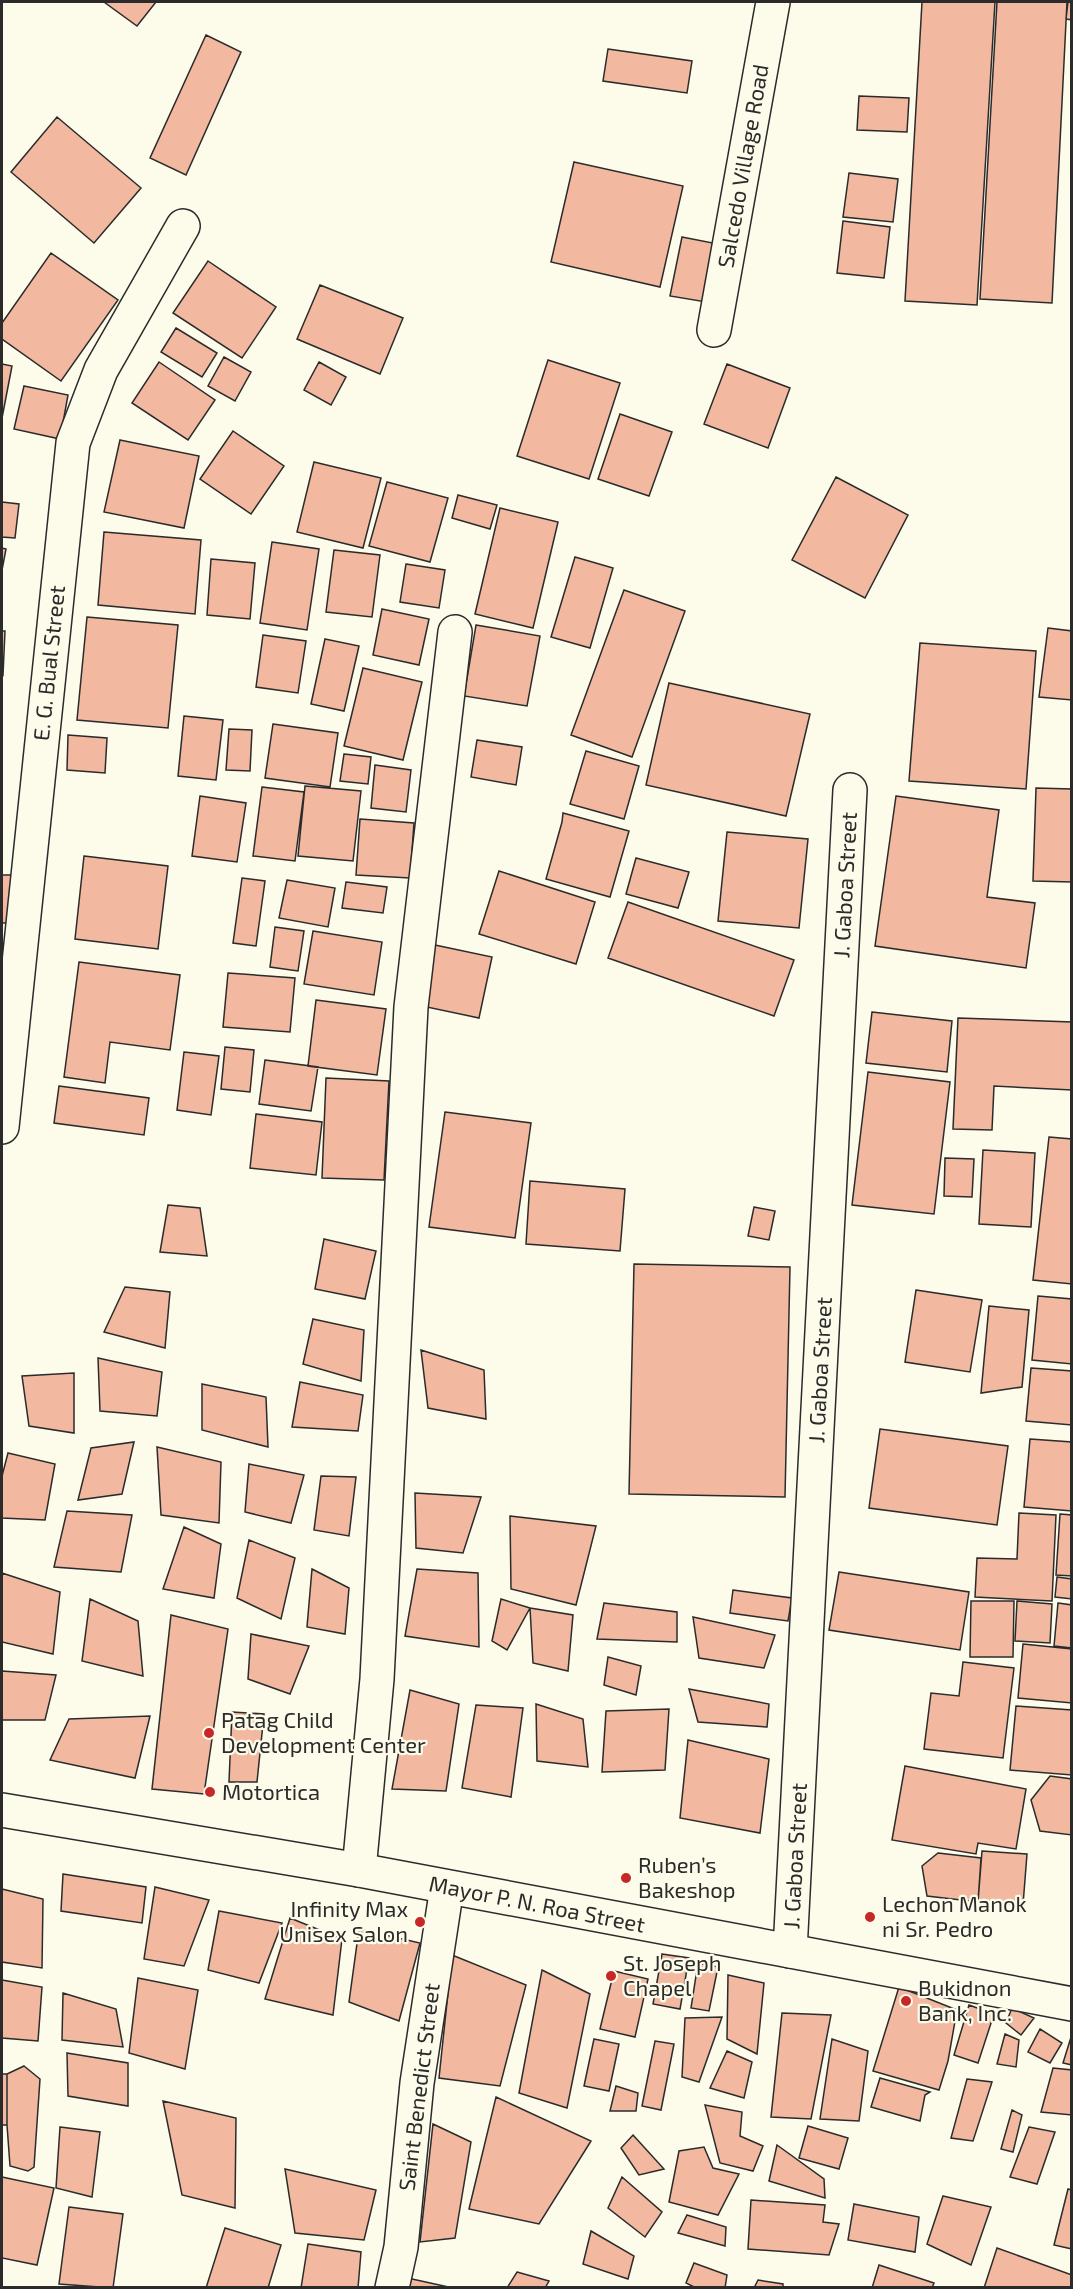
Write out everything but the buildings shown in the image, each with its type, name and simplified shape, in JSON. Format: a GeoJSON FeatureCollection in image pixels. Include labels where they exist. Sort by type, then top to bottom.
{"type":"FeatureCollection","features":[{"type":"Feature","properties":{"kind":"street","name":"Salcedo Village Road"},"geometry":{"type":"LineString","coordinates":[[714,330],[772,2]]}},
{"type":"Feature","properties":{"kind":"street","name":"E. G. Bual Street"},"geometry":{"type":"LineString","coordinates":[[2,1127],[73,443],[101,370],[183,225]]}},
{"type":"Feature","properties":{"kind":"street"},"geometry":{"type":"LineString","coordinates":[[359,1870],[377,1679],[411,1007],[455,632]]}},
{"type":"Feature","properties":{"kind":"street","name":"J. Gaboa Street"},"geometry":{"type":"LineString","coordinates":[[790,1951],[850,790]]}},
{"type":"Feature","properties":{"kind":"street","name":"Mayor P. N. Roa Street"},"geometry":{"type":"LineString","coordinates":[[2,1810],[359,1870],[1071,2004]]}},
{"type":"Feature","properties":{"kind":"street","name":"Saint Benedict Street"},"geometry":{"type":"LineString","coordinates":[[392,2288],[401,2247],[417,2083],[447,1887]]}},
{"type":"Feature","properties":{"kind":"place","name":"Patag Child Development Center"},"geometry":{"type":"Point","coordinates":[209,1733]}},
{"type":"Feature","properties":{"kind":"place","name":"Motortica"},"geometry":{"type":"Point","coordinates":[210,1792]}},
{"type":"Feature","properties":{"kind":"place","name":"Ruben’s Bakeshop"},"geometry":{"type":"Point","coordinates":[626,1878]}},
{"type":"Feature","properties":{"kind":"place","name":"Lechon Manok ni Sr. Pedro"},"geometry":{"type":"Point","coordinates":[870,1917]}},
{"type":"Feature","properties":{"kind":"place","name":"Infinity Max Unisex Salon"},"geometry":{"type":"Point","coordinates":[420,1922]}},
{"type":"Feature","properties":{"kind":"place","name":"St. Joseph Chapel"},"geometry":{"type":"Point","coordinates":[611,1976]}},
{"type":"Feature","properties":{"kind":"place","name":"Bukidnon Bank, Inc."},"geometry":{"type":"Point","coordinates":[906,2001]}}]}
